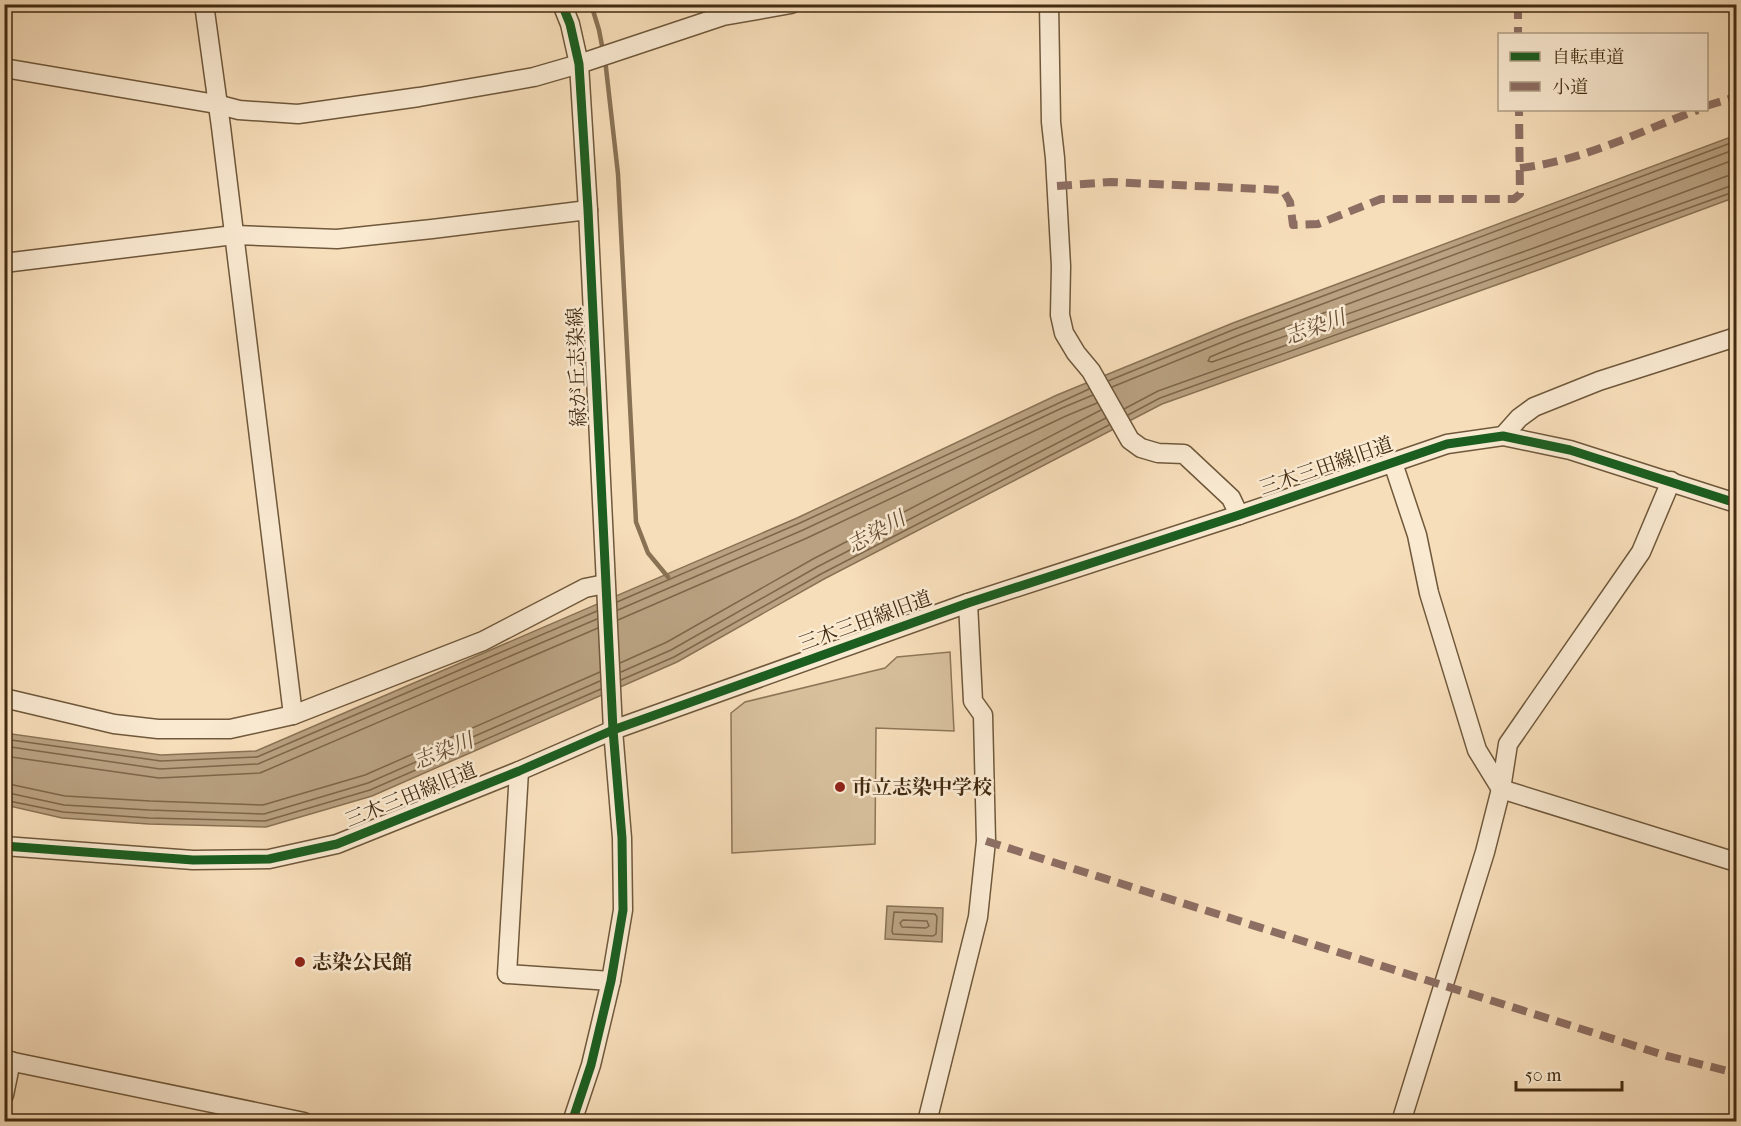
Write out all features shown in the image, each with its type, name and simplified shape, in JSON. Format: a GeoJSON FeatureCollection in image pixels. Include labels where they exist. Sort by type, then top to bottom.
{"type":"FeatureCollection","features":[{"type":"Feature","properties":{"kind":"street"},"geometry":{"type":"LineString","coordinates":[[204,4],[293,715]]}},
{"type":"Feature","properties":{"kind":"street","name":"緑が丘志染線"},"geometry":{"type":"LineString","coordinates":[[562,4],[570,24],[579,64],[613,730],[622,838],[622,910],[611,981],[591,1065],[572,1122]]}},
{"type":"Feature","properties":{"kind":"street"},"geometry":{"type":"LineString","coordinates":[[4,68],[216,104],[239,110],[298,114],[534,77],[622,49],[724,10],[791,4]]}},
{"type":"Feature","properties":{"kind":"street"},"geometry":{"type":"LineString","coordinates":[[1049,4],[1051,122],[1056,167],[1061,266],[1060,315],[1064,333],[1076,353],[1091,371],[1130,440],[1141,448],[1158,453],[1184,454],[1230,498],[1239,515]]}},
{"type":"Feature","properties":{"kind":"street"},"geometry":{"type":"LineString","coordinates":[[4,263],[234,235],[337,239],[588,210]]}},
{"type":"Feature","properties":{"kind":"street"},"geometry":{"type":"LineString","coordinates":[[1503,436],[1519,418],[1534,407],[1599,381],[1737,337]]}},
{"type":"Feature","properties":{"kind":"street","name":"三木三田線旧道"},"geometry":{"type":"LineString","coordinates":[[4,846],[193,860],[269,859],[337,844],[519,771],[613,730],[968,603],[1239,515],[1447,444],[1503,436],[1570,450],[1737,502]]}},
{"type":"Feature","properties":{"kind":"street"},"geometry":{"type":"LineString","coordinates":[[1392,463],[1417,535],[1429,593],[1477,750],[1501,789],[1737,862]]}},
{"type":"Feature","properties":{"kind":"street"},"geometry":{"type":"LineString","coordinates":[[1401,1122],[1485,852],[1501,789],[1508,744],[1641,552],[1671,482]]}},
{"type":"Feature","properties":{"kind":"street"},"geometry":{"type":"LineString","coordinates":[[4,698],[114,724],[158,729],[230,729],[293,715],[483,640],[585,588],[605,584]]}},
{"type":"Feature","properties":{"kind":"street"},"geometry":{"type":"LineString","coordinates":[[927,1122],[978,917],[986,841],[983,715],[972,701],[968,603]]}},
{"type":"Feature","properties":{"kind":"street"},"geometry":{"type":"LineString","coordinates":[[519,771],[507,974],[611,981]]}},
{"type":"Feature","properties":{"kind":"street"},"geometry":{"type":"LineString","coordinates":[[4,1095],[8,1061],[304,1122]]}},
{"type":"Feature","properties":{"kind":"shaded area"},"geometry":{"type":"Polygon","coordinates":[[[950,652],[954,731],[876,728],[875,844],[732,853],[731,713],[745,702],[885,668],[897,657],[950,652]]]}},
{"type":"Feature","properties":{"kind":"water","name":"志染川"},"geometry":{"type":"Polygon","coordinates":[[[1736,135],[1736,197],[1162,404],[824,579],[677,662],[372,796],[266,827],[149,824],[62,818],[5,805],[5,733],[161,755],[256,751],[797,518],[1057,395],[1233,323],[1736,135]]]}},
{"type":"Feature","properties":{"kind":"water"},"geometry":{"type":"Polygon","coordinates":[[[887,906],[943,908],[942,942],[885,939],[887,906]]]}},
{"type":"Feature","properties":{"kind":"waterway"},"geometry":{"type":"LineString","coordinates":[[591,4],[603,51]]}},
{"type":"Feature","properties":{"kind":"waterway"},"geometry":{"type":"LineString","coordinates":[[605,59],[618,174],[636,522],[648,553],[668,577]]}},
{"type":"Feature","properties":{"kind":"marked path"},"geometry":{"type":"LineString","coordinates":[[1518,4],[1518,33]]}},
{"type":"Feature","properties":{"kind":"marked path"},"geometry":{"type":"LineString","coordinates":[[1708,105],[1736,97]]}},
{"type":"Feature","properties":{"kind":"marked path"},"geometry":{"type":"LineString","coordinates":[[1057,186],[1111,182],[1283,190],[1290,202],[1293,225],[1318,224],[1381,199],[1514,199],[1520,194],[1519,111]]}},
{"type":"Feature","properties":{"kind":"marked path"},"geometry":{"type":"LineString","coordinates":[[1520,168],[1589,152],[1695,111]]}},
{"type":"Feature","properties":{"kind":"marked path"},"geometry":{"type":"LineString","coordinates":[[986,841],[1667,1056],[1736,1073]]}},
{"type":"Feature","properties":{"kind":"cycle path"},"geometry":{"type":"LineString","coordinates":[[562,4],[570,24],[579,64],[613,730],[622,838],[623,910],[611,981],[591,1065],[572,1122]]}},
{"type":"Feature","properties":{"kind":"cycle path"},"geometry":{"type":"LineString","coordinates":[[4,846],[193,860],[269,859],[337,844],[519,771],[613,730],[968,603],[1239,515],[1447,444],[1503,436],[1570,450],[1736,503]]}},
{"type":"Feature","properties":{"kind":"place","name":"市立志染中学校"},"geometry":{"type":"Point","coordinates":[840,787]}},
{"type":"Feature","properties":{"kind":"place","name":"志染公民館"},"geometry":{"type":"Point","coordinates":[300,962]}}]}
